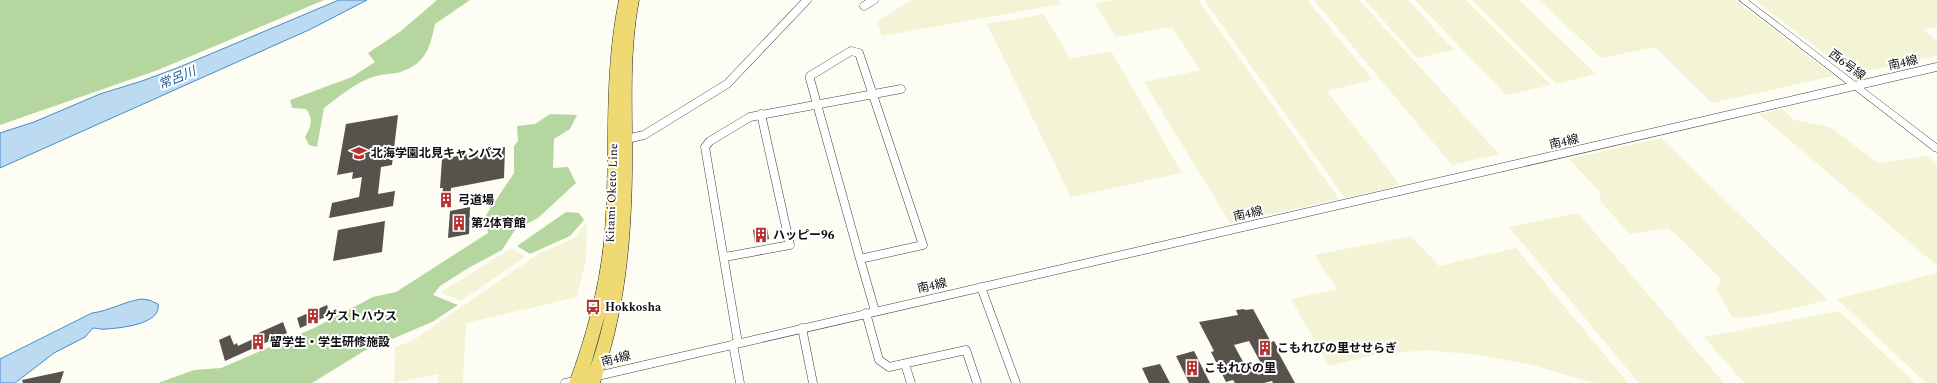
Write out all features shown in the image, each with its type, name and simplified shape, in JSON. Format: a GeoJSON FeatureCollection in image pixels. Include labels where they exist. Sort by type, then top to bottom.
{"type":"FeatureCollection","features":[{"type":"Feature","properties":{"kind":"main road","name":"Kitami Oketo Line"},"geometry":{"type":"LineString","coordinates":[[620,141],[618,25],[624,0]]}},
{"type":"Feature","properties":{"kind":"main road","name":"Kitami Oketo Line"},"geometry":{"type":"LineString","coordinates":[[581,381],[605,284],[626,79],[628,24],[634,0]]}},
{"type":"Feature","properties":{"kind":"street"},"geometry":{"type":"LineString","coordinates":[[620,141],[644,135],[727,84],[807,0]]}},
{"type":"Feature","properties":{"kind":"street"},"geometry":{"type":"LineString","coordinates":[[864,6],[874,0]]}},
{"type":"Feature","properties":{"kind":"street","name":"西6号線"},"geometry":{"type":"LineString","coordinates":[[1743,0],[1937,149]]}},
{"type":"Feature","properties":{"kind":"street"},"geometry":{"type":"LineString","coordinates":[[860,259],[923,245],[859,53],[851,51],[810,76],[816,104],[860,259],[879,360],[889,367],[966,350],[977,383]]}},
{"type":"Feature","properties":{"kind":"street","name":"南4線"},"geometry":{"type":"LineString","coordinates":[[581,381],[735,343],[1937,67]]}},
{"type":"Feature","properties":{"kind":"street"},"geometry":{"type":"LineString","coordinates":[[740,383],[724,257],[705,147],[710,141],[750,117],[901,89]]}},
{"type":"Feature","properties":{"kind":"street"},"geometry":{"type":"LineString","coordinates":[[724,257],[790,245],[761,114]]}},
{"type":"Feature","properties":{"kind":"street"},"geometry":{"type":"LineString","coordinates":[[981,287],[1016,383]]}},
{"type":"Feature","properties":{"kind":"street"},"geometry":{"type":"LineString","coordinates":[[802,328],[812,383]]}},
{"type":"Feature","properties":{"kind":"street"},"geometry":{"type":"LineString","coordinates":[[905,364],[911,383]]}},
{"type":"Feature","properties":{"kind":"green space"},"geometry":{"type":"Polygon","coordinates":[[[0,0],[324,0],[158,70],[0,125],[0,0]]]}},
{"type":"Feature","properties":{"kind":"green space"},"geometry":{"type":"Polygon","coordinates":[[[437,0],[470,0],[435,24],[431,41],[425,55],[420,61],[406,70],[397,73],[379,75],[362,82],[348,90],[324,108],[317,147],[309,145],[305,137],[311,123],[310,116],[306,109],[292,108],[290,100],[352,77],[375,62],[368,53],[401,31],[437,0]]]}},
{"type":"Feature","properties":{"kind":"green space"},"geometry":{"type":"Polygon","coordinates":[[[911,0],[1058,0],[1061,4],[882,36],[877,22],[911,0]]]}},
{"type":"Feature","properties":{"kind":"green space"},"geometry":{"type":"Polygon","coordinates":[[[1113,0],[1198,0],[1339,199],[1230,223],[1144,82],[1200,70],[1172,27],[1116,37],[1095,3],[1113,0]]]}},
{"type":"Feature","properties":{"kind":"green space"},"geometry":{"type":"Polygon","coordinates":[[[1204,0],[1307,0],[1373,80],[1327,91],[1400,185],[1345,198],[1204,0]]]}},
{"type":"Feature","properties":{"kind":"green space"},"geometry":{"type":"Polygon","coordinates":[[[1314,0],[1359,0],[1499,154],[1452,165],[1314,0]]]}},
{"type":"Feature","properties":{"kind":"green space"},"geometry":{"type":"Polygon","coordinates":[[[1365,0],[1408,0],[1454,50],[1417,58],[1365,0]]]}},
{"type":"Feature","properties":{"kind":"green space"},"geometry":{"type":"Polygon","coordinates":[[[1415,0],[1466,0],[1551,85],[1506,95],[1415,0]]]}},
{"type":"Feature","properties":{"kind":"green space"},"geometry":{"type":"Polygon","coordinates":[[[1472,0],[1519,0],[1596,74],[1556,84],[1472,0]]]}},
{"type":"Feature","properties":{"kind":"green space"},"geometry":{"type":"Polygon","coordinates":[[[1539,0],[1735,0],[1834,76],[1712,103],[1655,47],[1601,58],[1539,0]]]}},
{"type":"Feature","properties":{"kind":"green space"},"geometry":{"type":"Polygon","coordinates":[[[1755,0],[1937,0],[1937,27],[1923,30],[1937,41],[1937,56],[1857,73],[1851,68],[1838,64],[1755,0]]]}},
{"type":"Feature","properties":{"kind":"green space"},"geometry":{"type":"Polygon","coordinates":[[[1044,14],[1070,59],[1111,51],[1182,173],[1071,197],[987,24],[1044,14]]]}},
{"type":"Feature","properties":{"kind":"green space"},"geometry":{"type":"Polygon","coordinates":[[[1782,109],[1794,120],[1830,127],[1878,163],[1927,156],[1937,165],[1937,263],[1934,263],[1759,114],[1782,109]]]}},
{"type":"Feature","properties":{"kind":"green space"},"geometry":{"type":"Polygon","coordinates":[[[550,114],[577,115],[570,129],[554,139],[553,168],[568,167],[576,183],[538,218],[515,230],[502,250],[470,267],[440,286],[433,295],[458,305],[432,322],[364,351],[312,383],[158,383],[194,370],[221,368],[314,328],[373,297],[396,292],[488,233],[486,215],[514,173],[514,146],[518,141],[517,126],[535,124],[550,114]]]}},
{"type":"Feature","properties":{"kind":"green space"},"geometry":{"type":"Polygon","coordinates":[[[1661,138],[1828,300],[1758,316],[1733,318],[1717,290],[1721,279],[1681,239],[1668,228],[1630,234],[1601,202],[1599,191],[1569,159],[1661,138]]]}},
{"type":"Feature","properties":{"kind":"green space"},"geometry":{"type":"Polygon","coordinates":[[[566,212],[579,213],[584,220],[570,236],[530,254],[517,246],[566,212]]]}},
{"type":"Feature","properties":{"kind":"green space"},"geometry":{"type":"Polygon","coordinates":[[[1578,213],[1724,383],[1639,383],[1509,227],[1578,213]]]}},
{"type":"Feature","properties":{"kind":"green space"},"geometry":{"type":"Polygon","coordinates":[[[587,223],[586,259],[577,297],[466,323],[463,383],[438,383],[438,374],[394,383],[395,347],[412,341],[538,254],[574,238],[587,223]]]}},
{"type":"Feature","properties":{"kind":"green space"},"geometry":{"type":"Polygon","coordinates":[[[1411,236],[1439,266],[1516,248],[1628,383],[1595,383],[1528,364],[1478,355],[1427,350],[1374,355],[1329,366],[1291,299],[1337,289],[1314,255],[1411,236]]]}},
{"type":"Feature","properties":{"kind":"green space"},"geometry":{"type":"Polygon","coordinates":[[[512,248],[525,257],[461,301],[441,292],[512,248]]]}},
{"type":"Feature","properties":{"kind":"green space"},"geometry":{"type":"Polygon","coordinates":[[[1937,273],[1937,383],[1926,383],[1837,299],[1937,273]]]}},
{"type":"Feature","properties":{"kind":"green space"},"geometry":{"type":"Polygon","coordinates":[[[1839,311],[1915,383],[1744,383],[1704,337],[1839,311]]]}},
{"type":"Feature","properties":{"kind":"water","name":"常呂川"},"geometry":{"type":"Polygon","coordinates":[[[339,0],[367,0],[311,29],[0,168],[0,133],[34,122],[100,94],[177,68],[339,0]]]}},
{"type":"Feature","properties":{"kind":"water"},"geometry":{"type":"Polygon","coordinates":[[[141,299],[149,300],[158,304],[158,311],[154,316],[139,324],[130,326],[104,329],[93,328],[85,337],[54,353],[15,383],[0,383],[0,359],[92,313],[141,299]]]}},
{"type":"Feature","properties":{"kind":"building"},"geometry":{"type":"Polygon","coordinates":[[[398,115],[392,165],[381,167],[378,194],[395,191],[393,206],[329,218],[332,203],[359,197],[362,177],[352,179],[353,172],[337,175],[346,124],[398,115]]]}},
{"type":"Feature","properties":{"kind":"building"},"geometry":{"type":"Polygon","coordinates":[[[505,147],[504,178],[451,188],[450,205],[441,207],[443,188],[440,188],[442,159],[505,147]]]}},
{"type":"Feature","properties":{"kind":"building","name":"第2体育館"},"geometry":{"type":"Polygon","coordinates":[[[470,207],[469,234],[448,238],[450,211],[470,207]]]}},
{"type":"Feature","properties":{"kind":"building"},"geometry":{"type":"Polygon","coordinates":[[[385,221],[382,252],[333,261],[338,230],[385,221]]]}},
{"type":"Feature","properties":{"kind":"building","name":"ハッピー96"},"geometry":{"type":"Polygon","coordinates":[[[767,227],[769,239],[755,244],[753,230],[767,227]]]}},
{"type":"Feature","properties":{"kind":"building","name":"ゲストハウス"},"geometry":{"type":"Polygon","coordinates":[[[327,305],[330,315],[300,328],[297,318],[327,305]]]}},
{"type":"Feature","properties":{"kind":"building","name":"こもれびの里せせらぎ"},"geometry":{"type":"Polygon","coordinates":[[[1253,309],[1271,342],[1274,341],[1280,352],[1278,352],[1295,383],[1273,383],[1272,381],[1264,383],[1235,383],[1233,380],[1226,382],[1211,352],[1214,351],[1199,322],[1238,315],[1236,310],[1253,309]],[[1249,341],[1234,345],[1248,371],[1263,367],[1249,341]]]}},
{"type":"Feature","properties":{"kind":"building","name":"留学生・学生研修施設"},"geometry":{"type":"Polygon","coordinates":[[[283,322],[287,333],[225,361],[219,340],[230,335],[234,345],[237,343],[238,346],[253,339],[252,336],[283,322]]]}},
{"type":"Feature","properties":{"kind":"building","name":"こもれびの里"},"geometry":{"type":"Polygon","coordinates":[[[1194,351],[1210,383],[1189,383],[1176,356],[1194,351]]]}},
{"type":"Feature","properties":{"kind":"building","name":"こもれびの里"},"geometry":{"type":"Polygon","coordinates":[[[1160,364],[1170,383],[1149,383],[1142,368],[1160,364]]]}},
{"type":"Feature","properties":{"kind":"building"},"geometry":{"type":"Polygon","coordinates":[[[64,371],[60,383],[23,383],[22,380],[64,371]]]}},
{"type":"Feature","properties":{"kind":"place","name":"北海学園北見キャンパス"},"geometry":{"type":"Point","coordinates":[359,153]}},
{"type":"Feature","properties":{"kind":"place","name":"弓道場"},"geometry":{"type":"Point","coordinates":[446,200]}},
{"type":"Feature","properties":{"kind":"place","name":"第2体育館"},"geometry":{"type":"Point","coordinates":[459,223]}},
{"type":"Feature","properties":{"kind":"place","name":"ハッピー96"},"geometry":{"type":"Point","coordinates":[761,235]}},
{"type":"Feature","properties":{"kind":"place","name":"Hokkosha"},"geometry":{"type":"Point","coordinates":[593,307]}},
{"type":"Feature","properties":{"kind":"place","name":"ゲストハウス"},"geometry":{"type":"Point","coordinates":[313,316]}},
{"type":"Feature","properties":{"kind":"place","name":"留学生・学生研修施設"},"geometry":{"type":"Point","coordinates":[258,342]}},
{"type":"Feature","properties":{"kind":"place","name":"こもれびの里せせらぎ"},"geometry":{"type":"Point","coordinates":[1265,348]}},
{"type":"Feature","properties":{"kind":"place","name":"こもれびの里"},"geometry":{"type":"Point","coordinates":[1192,368]}}]}
